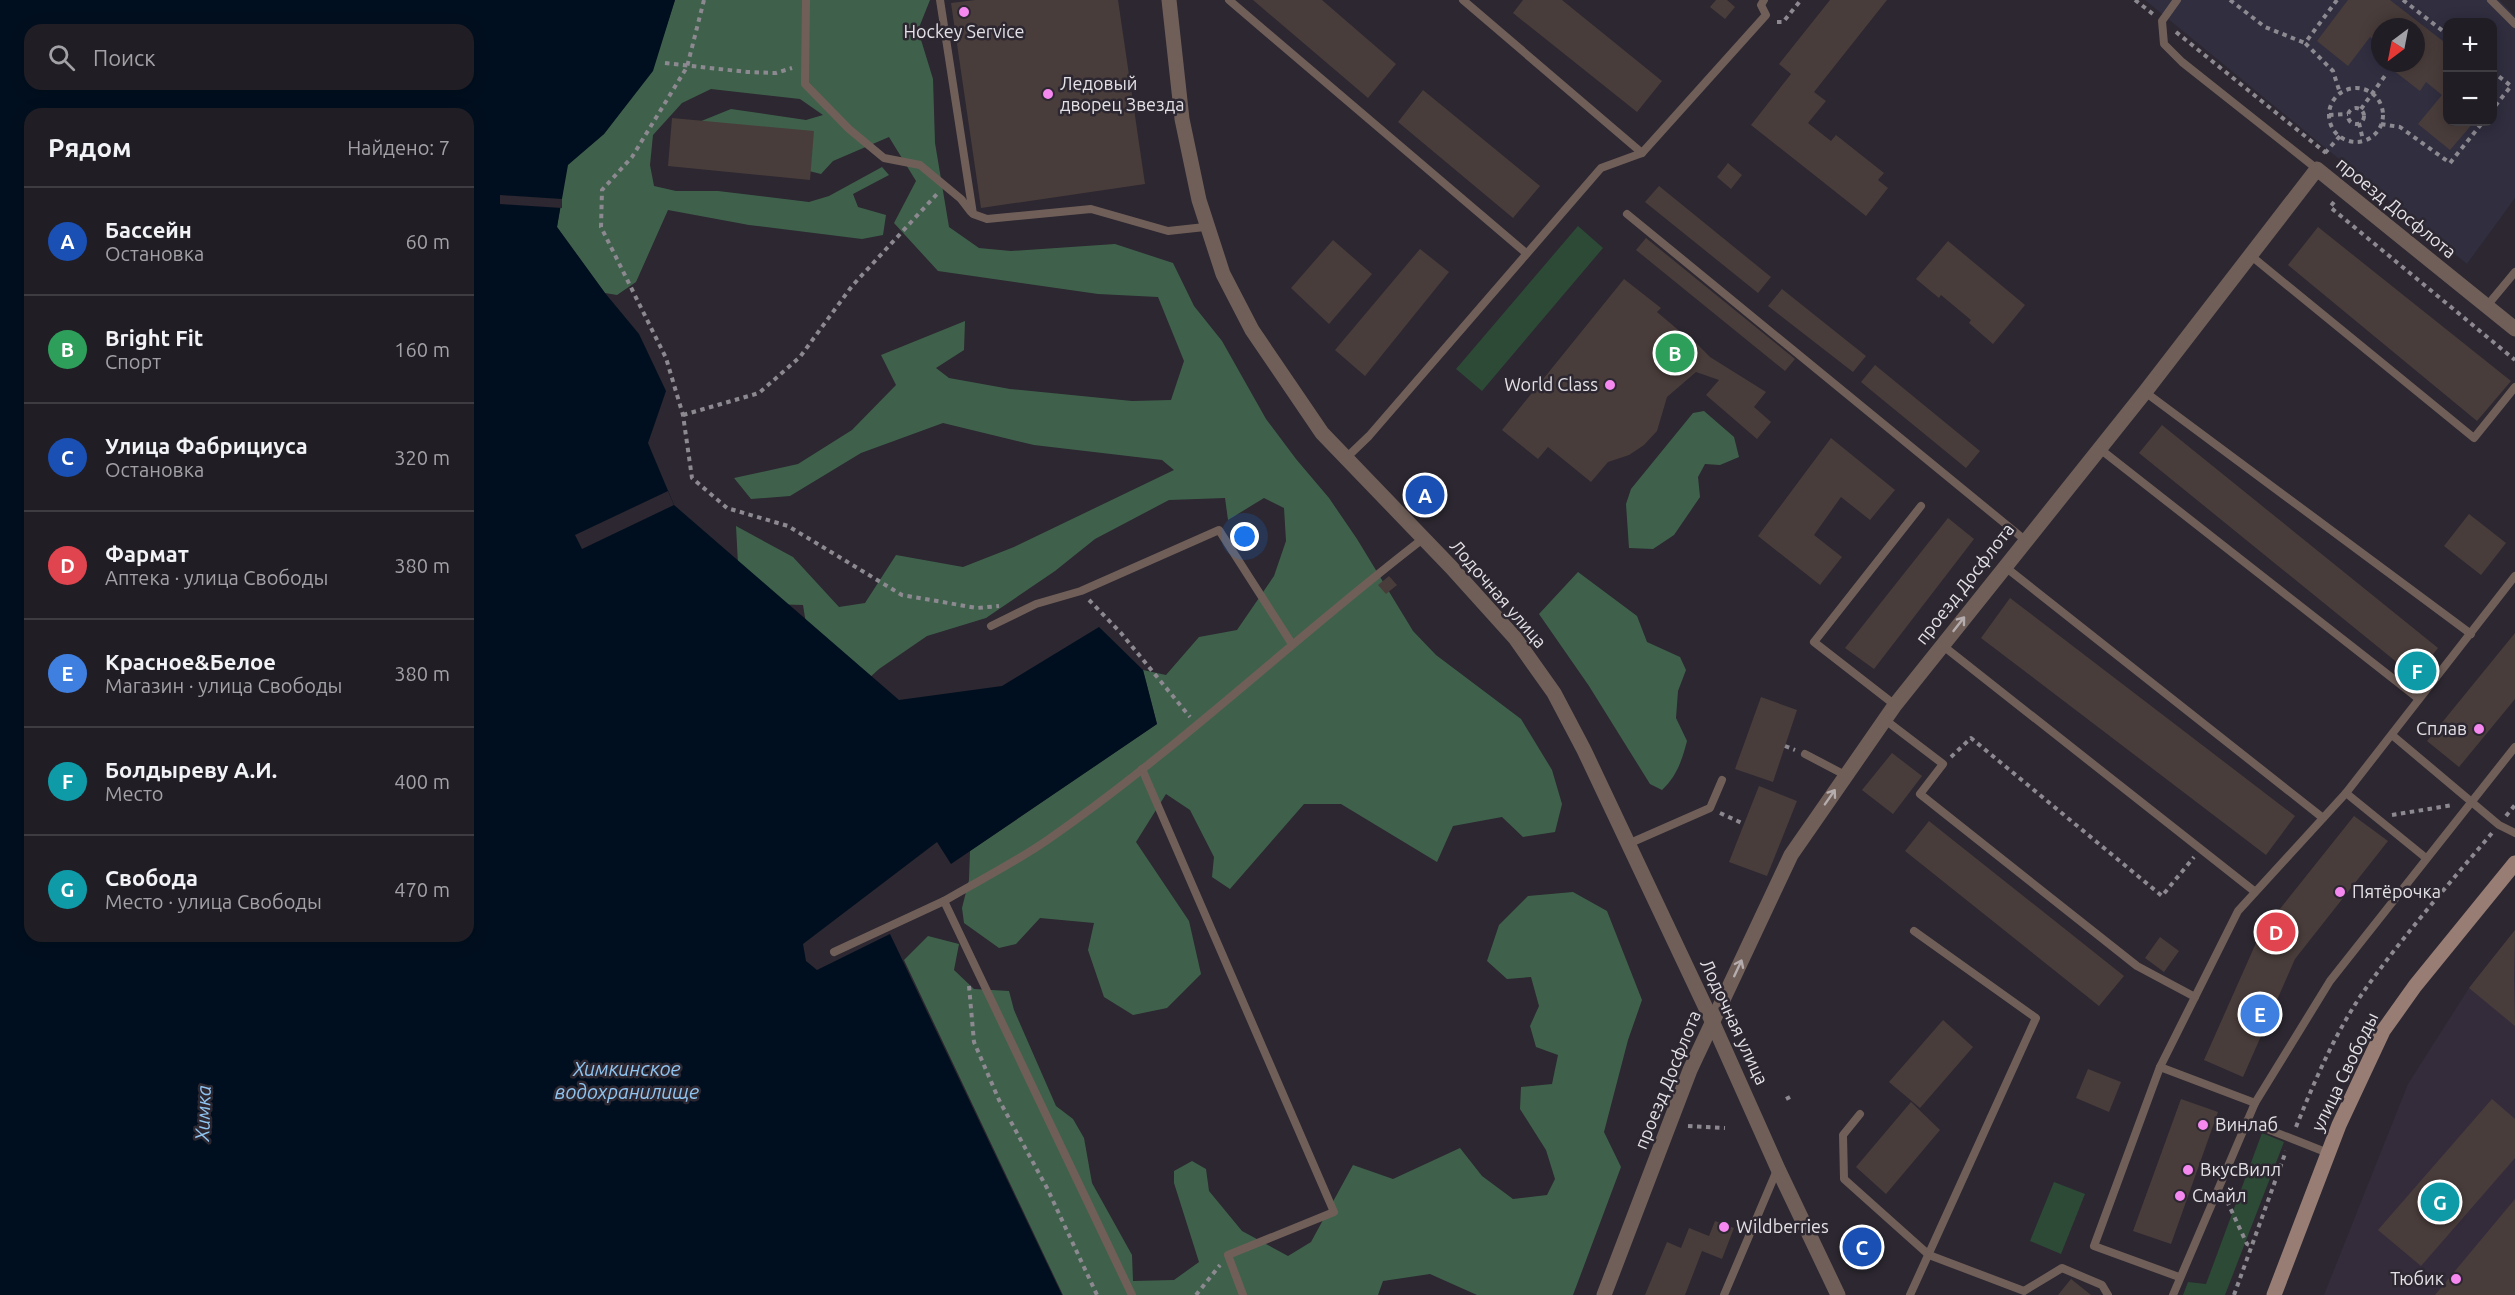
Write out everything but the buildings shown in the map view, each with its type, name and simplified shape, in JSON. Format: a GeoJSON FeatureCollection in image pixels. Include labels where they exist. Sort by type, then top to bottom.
{"type":"FeatureCollection","features":[{"type":"Feature","properties":{"kind":"main road","name":"улица Свободы"},"geometry":{"type":"LineString","coordinates":[[2274,1295],[2328,1152],[2383,1031],[2415,986],[2515,863]]}},
{"type":"Feature","properties":{"kind":"street","name":"Лодочная улица"},"geometry":{"type":"LineString","coordinates":[[1169,0],[1182,118],[1205,226],[1223,274],[1252,330],[1322,433],[1424,538],[1515,638],[1554,693],[1712,1021],[1778,1169],[1838,1295]]}},
{"type":"Feature","properties":{"kind":"street","name":"проезд Досфлота"},"geometry":{"type":"LineString","coordinates":[[1604,1295],[1690,1071],[1791,855],[1884,719],[2145,392],[2317,169],[2515,329]]}},
{"type":"Feature","properties":{"kind":"lane"},"geometry":{"type":"LineString","coordinates":[[806,0],[805,84],[849,129],[884,158],[920,165],[961,199],[972,214],[987,219],[1091,209],[1168,231],[1205,226]]}},
{"type":"Feature","properties":{"kind":"lane"},"geometry":{"type":"LineString","coordinates":[[940,0],[972,214]]}},
{"type":"Feature","properties":{"kind":"lane"},"geometry":{"type":"LineString","coordinates":[[1229,0],[1526,253]]}},
{"type":"Feature","properties":{"kind":"lane"},"geometry":{"type":"LineString","coordinates":[[1463,0],[1642,153]]}},
{"type":"Feature","properties":{"kind":"lane"},"geometry":{"type":"LineString","coordinates":[[1345,459],[1373,431],[1601,168],[1642,153],[1766,15],[1761,6],[1764,0]]}},
{"type":"Feature","properties":{"kind":"lane"},"geometry":{"type":"LineString","coordinates":[[2176,0],[2162,21],[2164,44],[2182,62],[2317,169]]}},
{"type":"Feature","properties":{"kind":"lane"},"geometry":{"type":"LineString","coordinates":[[2491,0],[2515,24]]}},
{"type":"Feature","properties":{"kind":"lane"},"geometry":{"type":"LineString","coordinates":[[1627,214],[2025,540]]}},
{"type":"Feature","properties":{"kind":"lane"},"geometry":{"type":"LineString","coordinates":[[2250,255],[2474,438],[2515,387]]}},
{"type":"Feature","properties":{"kind":"lane"},"geometry":{"type":"LineString","coordinates":[[2486,307],[2515,272]]}},
{"type":"Feature","properties":{"kind":"lane"},"geometry":{"type":"LineString","coordinates":[[2145,392],[2471,633]]}},
{"type":"Feature","properties":{"kind":"lane"},"geometry":{"type":"LineString","coordinates":[[2100,448],[2419,699]]}},
{"type":"Feature","properties":{"kind":"lane"},"geometry":{"type":"LineString","coordinates":[[1895,705],[1814,642],[1921,506]]}},
{"type":"Feature","properties":{"kind":"lane"},"geometry":{"type":"LineString","coordinates":[[991,626],[1036,604],[1081,591],[1219,530],[1292,644]]}},
{"type":"Feature","properties":{"kind":"lane"},"geometry":{"type":"LineString","coordinates":[[834,952],[944,901],[1045,841],[1142,769],[1424,538]]}},
{"type":"Feature","properties":{"kind":"lane"},"geometry":{"type":"LineString","coordinates":[[2004,566],[2323,818]]}},
{"type":"Feature","properties":{"kind":"lane"},"geometry":{"type":"LineString","coordinates":[[2180,1277],[2094,1246],[2160,1067],[2238,911],[2346,793],[2515,576]]}},
{"type":"Feature","properties":{"kind":"lane"},"geometry":{"type":"LineString","coordinates":[[1941,645],[2254,891]]}},
{"type":"Feature","properties":{"kind":"lane"},"geometry":{"type":"LineString","coordinates":[[1884,719],[1943,764],[1920,794],[2137,966],[2195,996]]}},
{"type":"Feature","properties":{"kind":"lane"},"geometry":{"type":"LineString","coordinates":[[2392,735],[2499,825],[2515,833]]}},
{"type":"Feature","properties":{"kind":"lane"},"geometry":{"type":"LineString","coordinates":[[2173,1295],[2255,1103],[2331,981],[2515,747]]}},
{"type":"Feature","properties":{"kind":"lane"},"geometry":{"type":"LineString","coordinates":[[1805,754],[1845,775]]}},
{"type":"Feature","properties":{"kind":"lane"},"geometry":{"type":"LineString","coordinates":[[1142,769],[1334,1212],[1228,1255],[1243,1295]]}},
{"type":"Feature","properties":{"kind":"lane"},"geometry":{"type":"LineString","coordinates":[[1628,844],[1710,808],[1722,780]]}},
{"type":"Feature","properties":{"kind":"lane"},"geometry":{"type":"LineString","coordinates":[[2346,793],[2426,858]]}},
{"type":"Feature","properties":{"kind":"lane"},"geometry":{"type":"LineString","coordinates":[[944,901],[970,951],[1132,1295]]}},
{"type":"Feature","properties":{"kind":"lane"},"geometry":{"type":"LineString","coordinates":[[1910,1295],[2036,1018],[1914,931]]}},
{"type":"Feature","properties":{"kind":"lane"},"geometry":{"type":"LineString","coordinates":[[2160,1067],[2255,1103]]}},
{"type":"Feature","properties":{"kind":"lane"},"geometry":{"type":"LineString","coordinates":[[1860,1114],[1843,1135],[1844,1179],[1929,1255],[2023,1293],[2062,1268],[2102,1286],[2108,1295]]}},
{"type":"Feature","properties":{"kind":"lane"},"geometry":{"type":"LineString","coordinates":[[2247,1121],[2328,1152]]}},
{"type":"Feature","properties":{"kind":"lane"},"geometry":{"type":"LineString","coordinates":[[1724,1295],[1778,1169]]}},
{"type":"Feature","properties":{"kind":"path"},"geometry":{"type":"LineString","coordinates":[[704,0],[687,67],[632,157],[602,190],[601,227],[666,358],[683,415],[692,478],[727,508],[788,526],[902,595],[977,608],[1001,606]]}},
{"type":"Feature","properties":{"kind":"path"},"geometry":{"type":"LineString","coordinates":[[1766,15],[1775,22],[1783,22],[1802,0]]}},
{"type":"Feature","properties":{"kind":"path"},"geometry":{"type":"LineString","coordinates":[[2230,0],[2265,27],[2305,44],[2333,71],[2340,93]]}},
{"type":"Feature","properties":{"kind":"path"},"geometry":{"type":"LineString","coordinates":[[2305,44],[2337,0]]}},
{"type":"Feature","properties":{"kind":"path"},"geometry":{"type":"LineString","coordinates":[[2403,0],[2443,31]]}},
{"type":"Feature","properties":{"kind":"path"},"geometry":{"type":"LineString","coordinates":[[665,63],[687,67],[776,73],[805,63]]}},
{"type":"Feature","properties":{"kind":"path"},"geometry":{"type":"LineString","coordinates":[[2361,109],[2387,73]]}},
{"type":"Feature","properties":{"kind":"path"},"geometry":{"type":"LineString","coordinates":[[2497,74],[2511,86],[2497,105]]}},
{"type":"Feature","properties":{"kind":"path"},"geometry":{"type":"LineString","coordinates":[[2355,88],[2372,94],[2381,106],[2381,124],[2376,132],[2363,140],[2352,141],[2340,136],[2332,126],[2329,115],[2332,102],[2340,93],[2355,88]]}},
{"type":"Feature","properties":{"kind":"path"},"geometry":{"type":"LineString","coordinates":[[2359,123],[2350,122],[2348,114],[2352,108],[2361,109]]}},
{"type":"Feature","properties":{"kind":"path"},"geometry":{"type":"LineString","coordinates":[[2361,109],[2364,116],[2359,123],[2363,140]]}},
{"type":"Feature","properties":{"kind":"path"},"geometry":{"type":"LineString","coordinates":[[2329,115],[2348,114]]}},
{"type":"Feature","properties":{"kind":"path"},"geometry":{"type":"LineString","coordinates":[[2381,124],[2400,127],[2450,163],[2480,126]]}},
{"type":"Feature","properties":{"kind":"path"},"geometry":{"type":"LineString","coordinates":[[2325,153],[2340,136]]}},
{"type":"Feature","properties":{"kind":"path"},"geometry":{"type":"LineString","coordinates":[[683,415],[759,393],[800,357],[852,286],[945,186]]}},
{"type":"Feature","properties":{"kind":"path"},"geometry":{"type":"LineString","coordinates":[[2337,199],[2330,207],[2515,360]]}},
{"type":"Feature","properties":{"kind":"path"},"geometry":{"type":"LineString","coordinates":[[1081,591],[1121,633],[1196,724]]}},
{"type":"Feature","properties":{"kind":"path"},"geometry":{"type":"LineString","coordinates":[[1957,751],[1971,738],[2162,896],[2201,850]]}},
{"type":"Feature","properties":{"kind":"path"},"geometry":{"type":"LineString","coordinates":[[2376,817],[2471,802]]}},
{"type":"Feature","properties":{"kind":"path"},"geometry":{"type":"LineString","coordinates":[[2234,1295],[2291,1138],[2316,1078],[2340,1030],[2364,992],[2412,928],[2515,805]]}},
{"type":"Feature","properties":{"kind":"path"},"geometry":{"type":"LineString","coordinates":[[1710,808],[1744,824]]}},
{"type":"Feature","properties":{"kind":"path"},"geometry":{"type":"LineString","coordinates":[[970,951],[969,998],[974,1042],[999,1100],[1047,1188],[1097,1295]]}},
{"type":"Feature","properties":{"kind":"path"},"geometry":{"type":"LineString","coordinates":[[1786,1099],[1794,1095]]}},
{"type":"Feature","properties":{"kind":"path"},"geometry":{"type":"LineString","coordinates":[[1688,1126],[1725,1128]]}},
{"type":"Feature","properties":{"kind":"path"},"geometry":{"type":"LineString","coordinates":[[2216,1191],[2223,1193],[2247,1244],[2252,1246]]}},
{"type":"Feature","properties":{"kind":"path"},"geometry":{"type":"LineString","coordinates":[[1196,1295],[1228,1255]]}},
{"type":"Feature","properties":{"kind":"shaded area"},"geometry":{"type":"Polygon","coordinates":[[[2145,0],[2499,0],[2515,16],[2515,198],[2467,264],[2145,0]]]}},
{"type":"Feature","properties":{"kind":"shaded area"},"geometry":{"type":"Polygon","coordinates":[[[2515,930],[2515,1295],[2324,1295],[2408,1084],[2469,988],[2515,930]]]}},
{"type":"Feature","properties":{"kind":"green space"},"geometry":{"type":"Polygon","coordinates":[[[675,0],[930,0],[918,30],[933,79],[935,143],[949,227],[979,248],[1011,251],[1115,244],[1173,263],[1194,306],[1222,341],[1266,419],[1329,498],[1413,631],[1436,655],[1521,719],[1552,770],[1562,804],[1555,832],[1523,837],[1502,817],[1453,826],[1437,862],[1341,804],[1304,804],[1230,889],[1212,877],[1214,857],[1190,810],[1166,794],[1136,842],[1189,921],[1201,974],[1167,1008],[1133,1015],[1104,997],[1088,950],[1094,923],[1040,918],[1016,944],[999,948],[964,923],[962,908],[969,880],[970,851],[1157,724],[1143,670],[1166,675],[1199,637],[1237,630],[1274,576],[1286,541],[1284,508],[1264,498],[1228,520],[1225,498],[1169,500],[1095,539],[1055,571],[986,618],[927,636],[879,669],[857,689],[807,630],[803,605],[768,604],[738,564],[736,526],[793,557],[839,607],[865,603],[896,555],[963,567],[1014,547],[1174,470],[1162,460],[1034,445],[943,423],[861,453],[790,496],[751,499],[734,478],[798,464],[852,430],[896,385],[881,355],[965,321],[964,350],[936,368],[949,378],[1010,389],[1132,401],[1171,400],[1184,361],[1158,297],[1098,294],[938,271],[894,223],[916,181],[889,137],[833,161],[821,174],[689,126],[731,109],[806,120],[823,115],[800,99],[711,89],[682,103],[653,135],[650,165],[654,186],[676,191],[718,191],[809,202],[829,196],[882,167],[889,175],[853,194],[858,207],[886,215],[883,235],[862,239],[749,225],[668,210],[636,282],[617,295],[605,293],[557,227],[567,165],[604,134],[652,71],[675,0]]]}},
{"type":"Feature","properties":{"kind":"green space"},"geometry":{"type":"Polygon","coordinates":[[[1578,226],[1603,248],[1482,391],[1456,369],[1578,226]]]}},
{"type":"Feature","properties":{"kind":"green space"},"geometry":{"type":"Polygon","coordinates":[[[1704,411],[1734,437],[1739,457],[1720,465],[1705,464],[1698,477],[1700,497],[1674,535],[1653,549],[1629,548],[1626,504],[1631,489],[1693,413],[1704,411]]]}},
{"type":"Feature","properties":{"kind":"green space"},"geometry":{"type":"Polygon","coordinates":[[[1578,572],[1637,616],[1647,642],[1680,657],[1686,670],[1678,691],[1676,718],[1687,741],[1672,779],[1662,790],[1650,784],[1589,686],[1539,614],[1578,572]]]}},
{"type":"Feature","properties":{"kind":"green space"},"geometry":{"type":"Polygon","coordinates":[[[1573,892],[1607,911],[1642,1000],[1628,1040],[1604,1132],[1621,1167],[1573,1295],[1477,1295],[1430,1274],[1383,1281],[1378,1295],[1063,1295],[904,960],[928,936],[959,944],[954,970],[974,989],[1009,991],[1014,1010],[1056,1106],[1073,1119],[1084,1138],[1092,1183],[1132,1255],[1133,1281],[1174,1280],[1199,1262],[1174,1183],[1174,1171],[1192,1161],[1206,1169],[1209,1191],[1242,1231],[1288,1256],[1311,1242],[1353,1165],[1393,1179],[1460,1148],[1482,1176],[1513,1199],[1547,1195],[1555,1179],[1546,1150],[1520,1109],[1521,1087],[1552,1084],[1558,1055],[1536,1047],[1530,1026],[1539,1006],[1531,977],[1507,979],[1487,961],[1499,925],[1528,896],[1573,892]]]}},
{"type":"Feature","properties":{"kind":"green space"},"geometry":{"type":"Polygon","coordinates":[[[2262,1133],[2284,1142],[2225,1295],[2183,1295],[2188,1282],[2206,1284],[2262,1133]]]}},
{"type":"Feature","properties":{"kind":"green space"},"geometry":{"type":"Polygon","coordinates":[[[2054,1182],[2085,1194],[2061,1254],[2030,1241],[2054,1182]]]}},
{"type":"Feature","properties":{"kind":"water","name":"Химкинское водохранилище"},"geometry":{"type":"Polygon","coordinates":[[[0,0],[675,0],[653,71],[604,134],[568,165],[557,227],[605,293],[639,334],[666,391],[648,443],[674,505],[899,700],[1002,686],[1099,627],[1143,670],[1157,724],[951,864],[937,842],[803,944],[806,961],[817,970],[890,934],[1062,1295],[0,1295],[0,0]]]}},
{"type":"Feature","properties":{"kind":"pier"},"geometry":{"type":"Polygon","coordinates":[[[500,195],[562,199],[562,208],[500,204],[500,195]]]}},
{"type":"Feature","properties":{"kind":"pier"},"geometry":{"type":"Polygon","coordinates":[[[668,491],[674,505],[582,549],[575,535],[668,491]]]}},
{"type":"Feature","properties":{"kind":"place","name":"Hockey Service"},"geometry":{"type":"Point","coordinates":[964,12]}},
{"type":"Feature","properties":{"kind":"place","name":"Ледовый дворец Звезда"},"geometry":{"type":"Point","coordinates":[1048,94]}},
{"type":"Feature","properties":{"kind":"place","name":"Bright Fit"},"geometry":{"type":"Point","coordinates":[1675,353]}},
{"type":"Feature","properties":{"kind":"place","name":"World Class"},"geometry":{"type":"Point","coordinates":[1610,385]}},
{"type":"Feature","properties":{"kind":"place","name":"Бассейн"},"geometry":{"type":"Point","coordinates":[1425,495]}},
{"type":"Feature","properties":{"kind":"place","name":"Болдыреву А.И."},"geometry":{"type":"Point","coordinates":[2417,671]}},
{"type":"Feature","properties":{"kind":"place","name":"Сплав"},"geometry":{"type":"Point","coordinates":[2479,729]}},
{"type":"Feature","properties":{"kind":"place","name":"Пятёрочка"},"geometry":{"type":"Point","coordinates":[2340,892]}},
{"type":"Feature","properties":{"kind":"place","name":"Фармат"},"geometry":{"type":"Point","coordinates":[2276,932]}},
{"type":"Feature","properties":{"kind":"place","name":"Красное&Белое"},"geometry":{"type":"Point","coordinates":[2260,1014]}},
{"type":"Feature","properties":{"kind":"place","name":"Винлаб"},"geometry":{"type":"Point","coordinates":[2203,1125]}},
{"type":"Feature","properties":{"kind":"place","name":"ВкусВилл"},"geometry":{"type":"Point","coordinates":[2188,1170]}},
{"type":"Feature","properties":{"kind":"place","name":"Смайл"},"geometry":{"type":"Point","coordinates":[2180,1196]}},
{"type":"Feature","properties":{"kind":"place","name":"Свобода"},"geometry":{"type":"Point","coordinates":[2440,1202]}},
{"type":"Feature","properties":{"kind":"place","name":"Wildberries"},"geometry":{"type":"Point","coordinates":[1724,1227]}},
{"type":"Feature","properties":{"kind":"place","name":"Улица Фабрициуса"},"geometry":{"type":"Point","coordinates":[1862,1247]}},
{"type":"Feature","properties":{"kind":"place","name":"Тюбик"},"geometry":{"type":"Point","coordinates":[2456,1279]}},
{"type":"Feature","properties":{"kind":"water label","name":"Химка"},"geometry":{"type":"Point","coordinates":[203,1113]}}]}
